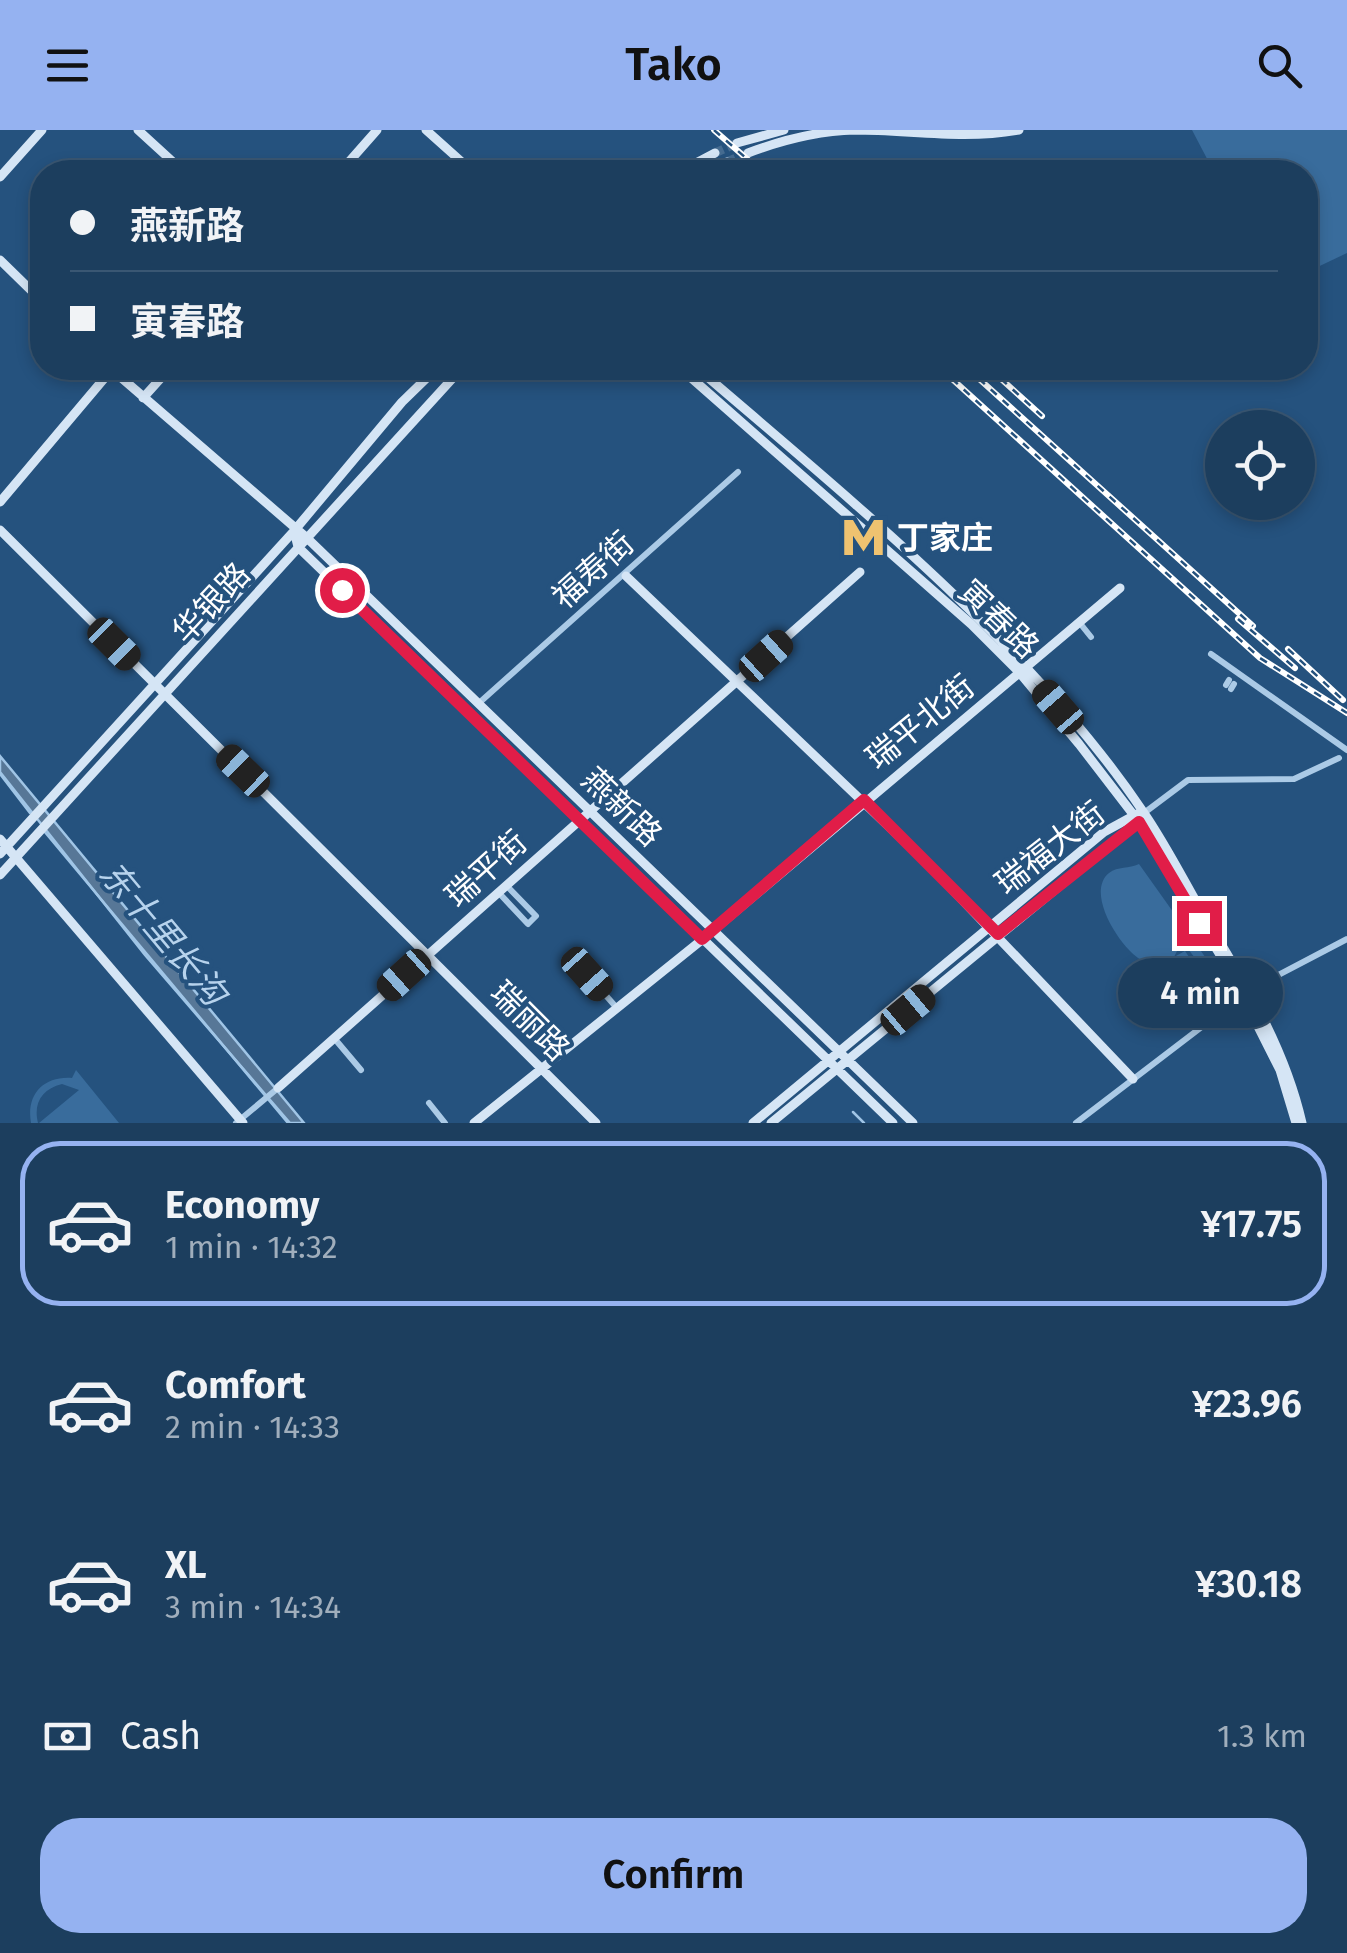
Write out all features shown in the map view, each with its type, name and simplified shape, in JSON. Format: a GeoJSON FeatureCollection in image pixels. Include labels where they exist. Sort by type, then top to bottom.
{"type":"FeatureCollection","features":[{"type":"Feature","properties":{"kind":"street"},"geometry":{"type":"LineString","coordinates":[[0,177],[42,130]]}},
{"type":"Feature","properties":{"kind":"street"},"geometry":{"type":"LineString","coordinates":[[138,130],[171,160]]}},
{"type":"Feature","properties":{"kind":"street"},"geometry":{"type":"LineString","coordinates":[[351,160],[377,130]]}},
{"type":"Feature","properties":{"kind":"street"},"geometry":{"type":"LineString","coordinates":[[426,130],[460,160]]}},
{"type":"Feature","properties":{"kind":"street"},"geometry":{"type":"LineString","coordinates":[[737,143],[784,130]]}},
{"type":"Feature","properties":{"kind":"street"},"geometry":{"type":"LineString","coordinates":[[748,153],[795,138],[853,130],[1019,130]]}},
{"type":"Feature","properties":{"kind":"street"},"geometry":{"type":"LineString","coordinates":[[702,160],[715,153]]}},
{"type":"Feature","properties":{"kind":"street"},"geometry":{"type":"LineString","coordinates":[[0,260],[30,289]]}},
{"type":"Feature","properties":{"kind":"street"},"geometry":{"type":"LineString","coordinates":[[0,502],[101,380]]}},
{"type":"Feature","properties":{"kind":"street","name":"燕新路"},"geometry":{"type":"LineString","coordinates":[[124,380],[307,538],[913,1123]]}},
{"type":"Feature","properties":{"kind":"street"},"geometry":{"type":"LineString","coordinates":[[143,398],[159,380]]}},
{"type":"Feature","properties":{"kind":"street","name":"华银路"},"geometry":{"type":"LineString","coordinates":[[2,847],[42,810],[425,380]]}},
{"type":"Feature","properties":{"kind":"street","name":"华银路"},"geometry":{"type":"LineString","coordinates":[[0,875],[451,380]]}},
{"type":"Feature","properties":{"kind":"street","name":"寅春路"},"geometry":{"type":"LineString","coordinates":[[694,380],[1022,670]]}},
{"type":"Feature","properties":{"kind":"street","name":"寅春路"},"geometry":{"type":"LineString","coordinates":[[711,380],[906,551],[1022,670],[1139,817],[1282,1059],[1299,1123]]}},
{"type":"Feature","properties":{"kind":"street","name":"福寿街"},"geometry":{"type":"LineString","coordinates":[[479,704],[738,472]]}},
{"type":"Feature","properties":{"kind":"street","name":"瑞丽路"},"geometry":{"type":"LineString","coordinates":[[0,530],[596,1123]]}},
{"type":"Feature","properties":{"kind":"street"},"geometry":{"type":"LineString","coordinates":[[294,530],[298,546]]}},
{"type":"Feature","properties":{"kind":"street","name":"燕新路"},"geometry":{"type":"LineString","coordinates":[[298,546],[892,1123]]}},
{"type":"Feature","properties":{"kind":"street","name":"瑞平街"},"geometry":{"type":"LineString","coordinates":[[240,1122],[860,572]]}},
{"type":"Feature","properties":{"kind":"street"},"geometry":{"type":"LineString","coordinates":[[626,576],[864,800],[994,930],[1133,1079]]}},
{"type":"Feature","properties":{"kind":"street","name":"瑞平北街"},"geometry":{"type":"LineString","coordinates":[[474,1123],[702,939],[1120,588]]}},
{"type":"Feature","properties":{"kind":"street"},"geometry":{"type":"LineString","coordinates":[[1079,622],[1091,636]]}},
{"type":"Feature","properties":{"kind":"street"},"geometry":{"type":"LineString","coordinates":[[1211,654],[1233,680],[1347,750]]}},
{"type":"Feature","properties":{"kind":"street"},"geometry":{"type":"LineString","coordinates":[[1139,817],[1188,780],[1294,779],[1339,758]]}},
{"type":"Feature","properties":{"kind":"street","name":"瑞福大街"},"geometry":{"type":"LineString","coordinates":[[754,1123],[1139,817]]}},
{"type":"Feature","properties":{"kind":"street"},"geometry":{"type":"LineString","coordinates":[[2,847],[17,858],[240,1122]]}},
{"type":"Feature","properties":{"kind":"street"},"geometry":{"type":"LineString","coordinates":[[502,888],[536,916],[528,924],[502,888]]}},
{"type":"Feature","properties":{"kind":"street","name":"瑞福大街"},"geometry":{"type":"LineString","coordinates":[[771,1123],[838,1069],[994,930]]}},
{"type":"Feature","properties":{"kind":"street"},"geometry":{"type":"LineString","coordinates":[[1076,1123],[1246,993],[1347,939]]}},
{"type":"Feature","properties":{"kind":"street"},"geometry":{"type":"LineString","coordinates":[[587,974],[616,1007]]}},
{"type":"Feature","properties":{"kind":"street"},"geometry":{"type":"LineString","coordinates":[[334,1038],[361,1070]]}},
{"type":"Feature","properties":{"kind":"street"},"geometry":{"type":"LineString","coordinates":[[429,1103],[445,1123]]}},
{"type":"Feature","properties":{"kind":"shaded area"},"geometry":{"type":"Polygon","coordinates":[[[1192,130],[1347,130],[1347,253],[1318,267],[1318,160],[1208,160],[1192,130]]]}},
{"type":"Feature","properties":{"kind":"shaded area"},"geometry":{"type":"Polygon","coordinates":[[[0,756],[304,1123],[290,1123],[145,955],[0,772],[0,756]]]}},
{"type":"Feature","properties":{"kind":"shaded area"},"geometry":{"type":"Polygon","coordinates":[[[1139,864],[1208,961],[1201,966],[1182,941],[1174,957],[1185,951],[1202,976],[1169,998],[1152,972],[1167,962],[1149,963],[1134,955],[1116,934],[1103,907],[1102,882],[1109,873],[1139,864]]]}},
{"type":"Feature","properties":{"kind":"shaded area"},"geometry":{"type":"Polygon","coordinates":[[[76,1070],[119,1123],[39,1123],[79,1090],[62,1084],[49,1089],[41,1098],[38,1123],[31,1123],[31,1104],[39,1089],[53,1080],[72,1078],[76,1070]]]}},
{"type":"Feature","properties":{"kind":"waterway","name":"东十里长沟"},"geometry":{"type":"LineString","coordinates":[[0,774],[30,813]]}},
{"type":"Feature","properties":{"kind":"waterway","name":"东十里长沟"},"geometry":{"type":"LineString","coordinates":[[44,831],[288,1123]]}},
{"type":"Feature","properties":{"kind":"waterway"},"geometry":{"type":"LineString","coordinates":[[853,1112],[864,1123]]}},
{"type":"Feature","properties":{"kind":"tunnel"},"geometry":{"type":"LineString","coordinates":[[715,153],[737,143]]}},
{"type":"Feature","properties":{"kind":"tunnel"},"geometry":{"type":"LineString","coordinates":[[732,160],[748,153]]}},
{"type":"Feature","properties":{"kind":"railway"},"geometry":{"type":"LineString","coordinates":[[714,130],[748,160]]}},
{"type":"Feature","properties":{"kind":"railway"},"geometry":{"type":"LineString","coordinates":[[953,380],[1260,658],[1347,713]]}},
{"type":"Feature","properties":{"kind":"railway"},"geometry":{"type":"LineString","coordinates":[[980,380],[1253,626]]}},
{"type":"Feature","properties":{"kind":"railway"},"geometry":{"type":"LineString","coordinates":[[1002,380],[1042,416]]}},
{"type":"Feature","properties":{"kind":"railway"},"geometry":{"type":"LineString","coordinates":[[1238,619],[1295,668]]}},
{"type":"Feature","properties":{"kind":"railway"},"geometry":{"type":"LineString","coordinates":[[1288,649],[1343,700]]}},
{"type":"Feature","properties":{"kind":"place","name":"丁家庄"},"geometry":{"type":"Point","coordinates":[864,538]}},
{"type":"Feature","properties":{"kind":"route"},"geometry":{"type":"LineString","coordinates":[[342,590],[702,939],[864,800],[998,934],[1139,822],[1199,923]]}}]}
